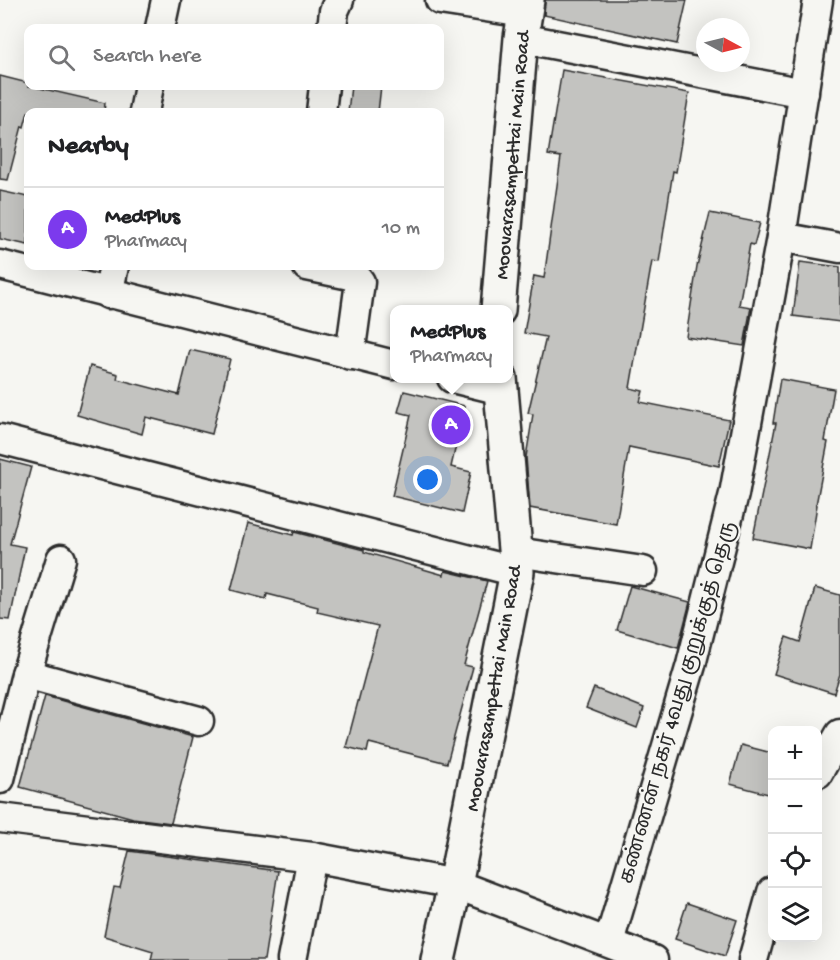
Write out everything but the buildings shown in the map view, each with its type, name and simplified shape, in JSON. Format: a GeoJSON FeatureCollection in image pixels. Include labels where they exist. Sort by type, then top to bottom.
{"type":"FeatureCollection","features":[{"type":"Feature","properties":{"kind":"street"},"geometry":{"type":"LineString","coordinates":[[161,24],[166,0]]}},
{"type":"Feature","properties":{"kind":"street"},"geometry":{"type":"LineString","coordinates":[[332,24],[339,0]]}},
{"type":"Feature","properties":{"kind":"street"},"geometry":{"type":"LineString","coordinates":[[440,0],[524,17],[804,93]]}},
{"type":"Feature","properties":{"kind":"street","name":"கண்ணன் நகர் 4வது குறுக்குத் தெரு"},"geometry":{"type":"LineString","coordinates":[[609,942],[691,665],[734,494],[781,237],[818,0]]}},
{"type":"Feature","properties":{"kind":"street","name":"Moovarasampettai Main Road"},"geometry":{"type":"LineString","coordinates":[[498,305],[524,17]]}},
{"type":"Feature","properties":{"kind":"street"},"geometry":{"type":"LineString","coordinates":[[145,108],[148,90]]}},
{"type":"Feature","properties":{"kind":"street"},"geometry":{"type":"LineString","coordinates":[[321,108],[324,90]]}},
{"type":"Feature","properties":{"kind":"street"},"geometry":{"type":"LineString","coordinates":[[781,237],[840,248]]}},
{"type":"Feature","properties":{"kind":"street"},"geometry":{"type":"LineString","coordinates":[[0,265],[390,364]]}},
{"type":"Feature","properties":{"kind":"street"},"geometry":{"type":"LineString","coordinates":[[108,294],[113,270]]}},
{"type":"Feature","properties":{"kind":"street"},"geometry":{"type":"LineString","coordinates":[[326,270],[350,275],[360,282],[350,355]]}},
{"type":"Feature","properties":{"kind":"street","name":"Moovarasampettai Main Road"},"geometry":{"type":"LineString","coordinates":[[438,960],[455,884],[516,562],[500,384]]}},
{"type":"Feature","properties":{"kind":"street"},"geometry":{"type":"LineString","coordinates":[[0,439],[516,562],[643,571]]}},
{"type":"Feature","properties":{"kind":"street"},"geometry":{"type":"LineString","coordinates":[[0,779],[27,674],[61,559]]}},
{"type":"Feature","properties":{"kind":"street"},"geometry":{"type":"LineString","coordinates":[[27,674],[199,721]]}},
{"type":"Feature","properties":{"kind":"street"},"geometry":{"type":"LineString","coordinates":[[822,768],[840,734]]}},
{"type":"Feature","properties":{"kind":"street"},"geometry":{"type":"LineString","coordinates":[[822,778],[840,786]]}},
{"type":"Feature","properties":{"kind":"street"},"geometry":{"type":"LineString","coordinates":[[0,818],[312,856],[455,884],[653,960]]}},
{"type":"Feature","properties":{"kind":"street"},"geometry":{"type":"LineString","coordinates":[[292,960],[312,856]]}},
{"type":"Feature","properties":{"kind":"street"},"geometry":{"type":"LineString","coordinates":[[753,960],[768,906]]}},
{"type":"Feature","properties":{"kind":"place","name":"MedPlus"},"geometry":{"type":"Point","coordinates":[451,425]}}]}
